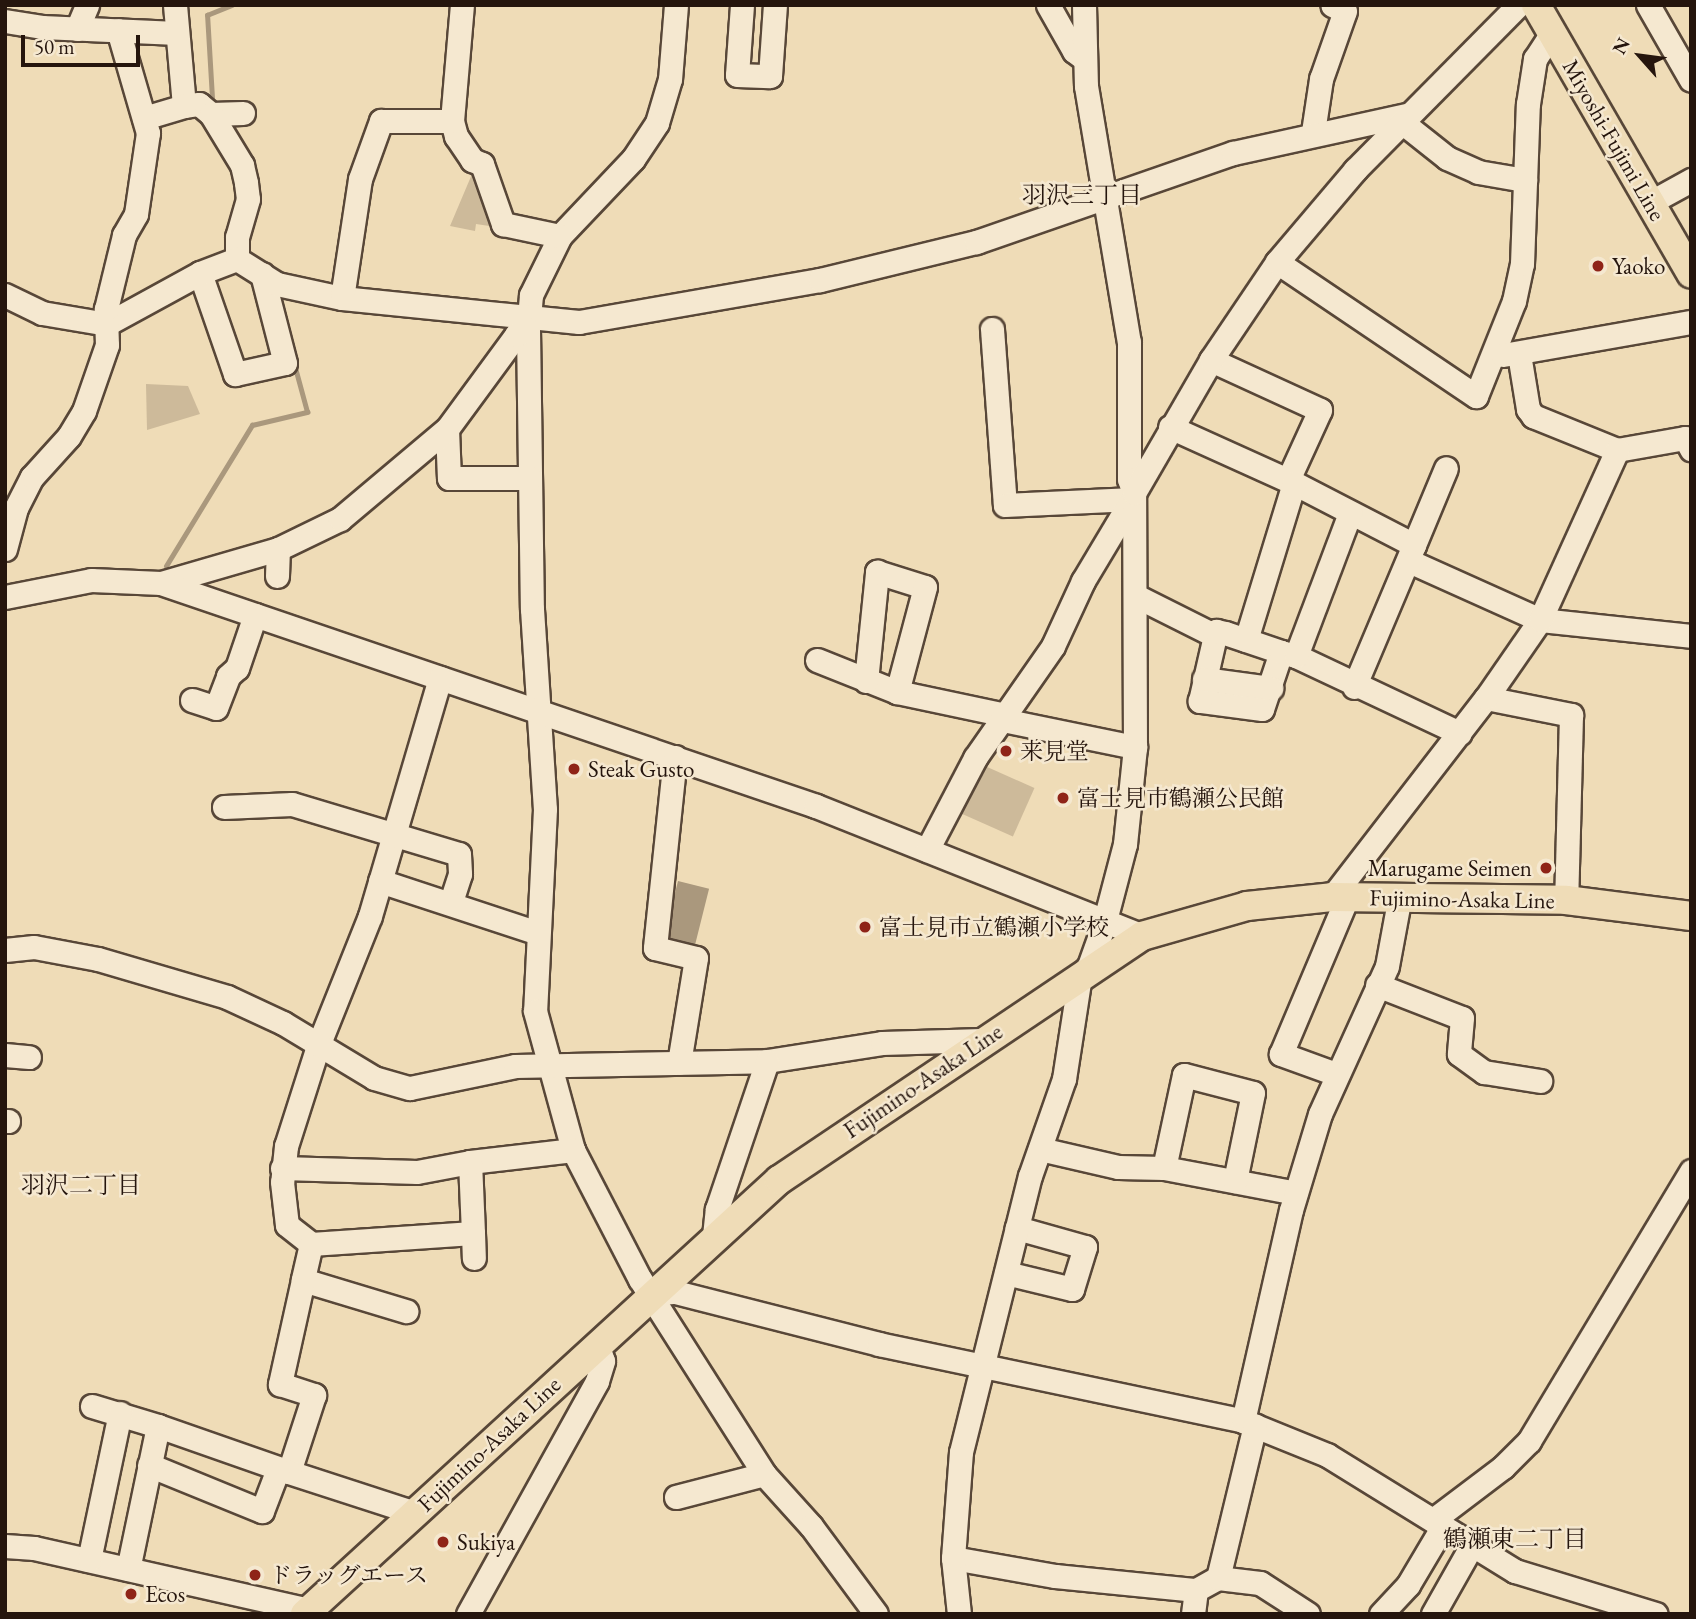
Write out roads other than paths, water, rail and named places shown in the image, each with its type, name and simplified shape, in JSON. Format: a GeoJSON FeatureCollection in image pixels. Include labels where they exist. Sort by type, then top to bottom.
{"type":"FeatureCollection","features":[{"type":"Feature","properties":{"kind":"main road","name":"Miyoshi-Fujimi Line"},"geometry":{"type":"LineString","coordinates":[[1536,5],[1691,274]]}},
{"type":"Feature","properties":{"kind":"main road","name":"Fujimino-Asaka Line"},"geometry":{"type":"LineString","coordinates":[[307,1612],[714,1236],[810,1157],[1142,936],[1247,906],[1340,897],[1566,900],[1691,916]]}},
{"type":"Feature","properties":{"kind":"street"},"geometry":{"type":"LineString","coordinates":[[77,29],[87,5]]}},
{"type":"Feature","properties":{"kind":"street"},"geometry":{"type":"LineString","coordinates":[[175,5],[184,106]]}},
{"type":"Feature","properties":{"kind":"street"},"geometry":{"type":"LineString","coordinates":[[462,5],[452,121],[472,160],[482,164],[503,224],[560,236]]}},
{"type":"Feature","properties":{"kind":"street"},"geometry":{"type":"LineString","coordinates":[[676,5],[668,89],[654,130],[633,159],[560,236],[537,277],[528,323],[534,664],[545,820],[535,1011],[546,1063],[573,1150],[651,1294],[764,1474],[811,1527],[876,1614]]}},
{"type":"Feature","properties":{"kind":"street"},"geometry":{"type":"LineString","coordinates":[[742,5],[737,75],[769,76],[775,5]]}},
{"type":"Feature","properties":{"kind":"street"},"geometry":{"type":"LineString","coordinates":[[1048,5],[1074,51],[1082,57]]}},
{"type":"Feature","properties":{"kind":"street"},"geometry":{"type":"LineString","coordinates":[[959,1614],[953,1558],[961,1452],[1017,1228],[1064,1079],[1080,976],[1089,966],[1104,923],[1125,844],[1135,747],[1136,596],[1133,496],[1129,479],[1129,342],[1082,57],[1084,5]]}},
{"type":"Feature","properties":{"kind":"street"},"geometry":{"type":"LineString","coordinates":[[1313,132],[1318,90],[1345,11],[1332,5]]}},
{"type":"Feature","properties":{"kind":"street"},"geometry":{"type":"LineString","coordinates":[[927,850],[975,758],[1053,646],[1083,581],[1170,427],[1277,262],[1355,170],[1518,5]]}},
{"type":"Feature","properties":{"kind":"street"},"geometry":{"type":"LineString","coordinates":[[1648,5],[1691,80]]}},
{"type":"Feature","properties":{"kind":"street"},"geometry":{"type":"LineString","coordinates":[[5,21],[77,29],[177,33]]}},
{"type":"Feature","properties":{"kind":"street"},"geometry":{"type":"LineString","coordinates":[[5,549],[11,506],[32,477],[69,436],[84,411],[107,345],[106,309],[145,166],[144,118],[118,30]]}},
{"type":"Feature","properties":{"kind":"street"},"geometry":{"type":"LineString","coordinates":[[1277,262],[1342,302],[1476,396],[1514,301],[1522,264],[1528,104],[1535,59],[1552,33]]}},
{"type":"Feature","properties":{"kind":"street"},"geometry":{"type":"LineString","coordinates":[[144,118],[199,104],[211,114],[242,165],[246,183],[248,199],[237,237],[237,259]]}},
{"type":"Feature","properties":{"kind":"street"},"geometry":{"type":"LineString","coordinates":[[211,114],[243,113]]}},
{"type":"Feature","properties":{"kind":"street"},"geometry":{"type":"LineString","coordinates":[[237,259],[277,284],[342,298],[528,323],[579,322],[820,280],[976,242],[1233,153],[1313,132],[1408,118]]}},
{"type":"Feature","properties":{"kind":"street"},"geometry":{"type":"LineString","coordinates":[[1408,118],[1447,158],[1478,172],[1525,180]]}},
{"type":"Feature","properties":{"kind":"street"},"geometry":{"type":"LineString","coordinates":[[342,298],[360,178],[381,121],[452,121]]}},
{"type":"Feature","properties":{"kind":"street"},"geometry":{"type":"LineString","coordinates":[[1651,202],[1691,180]]}},
{"type":"Feature","properties":{"kind":"street"},"geometry":{"type":"LineString","coordinates":[[5,295],[43,313],[107,324],[200,273],[237,259]]}},
{"type":"Feature","properties":{"kind":"street"},"geometry":{"type":"LineString","coordinates":[[200,273],[235,374],[285,363],[262,274]]}},
{"type":"Feature","properties":{"kind":"street"},"geometry":{"type":"LineString","coordinates":[[1493,356],[1519,354],[1691,322]]}},
{"type":"Feature","properties":{"kind":"street"},"geometry":{"type":"LineString","coordinates":[[161,583],[278,549],[340,519],[447,429],[516,335],[528,323]]}},
{"type":"Feature","properties":{"kind":"street"},"geometry":{"type":"LineString","coordinates":[[992,329],[1005,505],[1133,496]]}},
{"type":"Feature","properties":{"kind":"street"},"geometry":{"type":"LineString","coordinates":[[1519,354],[1528,409],[1533,416],[1617,450],[1685,438],[1691,449]]}},
{"type":"Feature","properties":{"kind":"street"},"geometry":{"type":"LineString","coordinates":[[1211,360],[1320,411],[1291,481],[1246,640]]}},
{"type":"Feature","properties":{"kind":"street"},"geometry":{"type":"LineString","coordinates":[[1170,427],[1291,481],[1350,513],[1412,553],[1540,620],[1691,636]]}},
{"type":"Feature","properties":{"kind":"street"},"geometry":{"type":"LineString","coordinates":[[447,429],[449,478],[530,478]]}},
{"type":"Feature","properties":{"kind":"street"},"geometry":{"type":"LineString","coordinates":[[1336,1074],[1281,1054],[1335,934],[1340,897],[1540,620],[1617,450]]}},
{"type":"Feature","properties":{"kind":"street"},"geometry":{"type":"LineString","coordinates":[[1354,687],[1446,468]]}},
{"type":"Feature","properties":{"kind":"street"},"geometry":{"type":"LineString","coordinates":[[1350,513],[1289,654],[1262,709],[1200,701],[1216,631],[1289,654],[1354,687],[1460,733]]}},
{"type":"Feature","properties":{"kind":"street"},"geometry":{"type":"LineString","coordinates":[[277,576],[278,549]]}},
{"type":"Feature","properties":{"kind":"street"},"geometry":{"type":"LineString","coordinates":[[866,681],[877,572],[925,587],[897,692]]}},
{"type":"Feature","properties":{"kind":"street"},"geometry":{"type":"LineString","coordinates":[[5,597],[91,580],[161,583],[675,757],[927,850],[1142,936]]}},
{"type":"Feature","properties":{"kind":"street"},"geometry":{"type":"LineString","coordinates":[[1136,596],[1214,635]]}},
{"type":"Feature","properties":{"kind":"street"},"geometry":{"type":"LineString","coordinates":[[192,700],[216,708],[228,676],[237,668],[255,615]]}},
{"type":"Feature","properties":{"kind":"street"},"geometry":{"type":"LineString","coordinates":[[817,660],[897,692],[1135,747]]}},
{"type":"Feature","properties":{"kind":"street"},"geometry":{"type":"LineString","coordinates":[[440,678],[380,881],[318,1046],[282,1168],[287,1225],[311,1244],[473,1233]]}},
{"type":"Feature","properties":{"kind":"street"},"geometry":{"type":"LineString","coordinates":[[1486,698],[1571,715],[1566,900]]}},
{"type":"Feature","properties":{"kind":"street"},"geometry":{"type":"LineString","coordinates":[[675,757],[655,948],[696,958],[679,1063]]}},
{"type":"Feature","properties":{"kind":"street"},"geometry":{"type":"LineString","coordinates":[[224,807],[292,804],[459,854],[460,874],[451,902]]}},
{"type":"Feature","properties":{"kind":"street"},"geometry":{"type":"LineString","coordinates":[[380,881],[451,902],[538,933]]}},
{"type":"Feature","properties":{"kind":"street"},"geometry":{"type":"LineString","coordinates":[[1218,1578],[1296,1193],[1336,1074],[1387,966],[1400,896]]}},
{"type":"Feature","properties":{"kind":"street"},"geometry":{"type":"LineString","coordinates":[[5,950],[34,947],[98,959],[254,1007],[374,1079],[411,1087],[546,1063],[767,1061],[882,1043],[982,1040]]}},
{"type":"Feature","properties":{"kind":"street"},"geometry":{"type":"LineString","coordinates":[[1377,985],[1462,1018],[1459,1054],[1484,1072],[1539,1081]]}},
{"type":"Feature","properties":{"kind":"street"},"geometry":{"type":"LineString","coordinates":[[5,1055],[29,1057]]}},
{"type":"Feature","properties":{"kind":"street"},"geometry":{"type":"LineString","coordinates":[[714,1236],[717,1209],[767,1061]]}},
{"type":"Feature","properties":{"kind":"street"},"geometry":{"type":"LineString","coordinates":[[1164,1168],[1184,1075],[1253,1093],[1235,1181]]}},
{"type":"Feature","properties":{"kind":"street"},"geometry":{"type":"LineString","coordinates":[[1040,1149],[1118,1167],[1164,1168],[1296,1193]]}},
{"type":"Feature","properties":{"kind":"street"},"geometry":{"type":"LineString","coordinates":[[282,1168],[417,1172],[470,1162],[573,1150]]}},
{"type":"Feature","properties":{"kind":"street"},"geometry":{"type":"LineString","coordinates":[[470,1162],[474,1258]]}},
{"type":"Feature","properties":{"kind":"street"},"geometry":{"type":"LineString","coordinates":[[1381,1614],[1408,1585],[1438,1523],[1529,1441],[1691,1171]]}},
{"type":"Feature","properties":{"kind":"street"},"geometry":{"type":"LineString","coordinates":[[1006,1273],[1073,1289],[1085,1247],[1017,1228]]}},
{"type":"Feature","properties":{"kind":"street"},"geometry":{"type":"LineString","coordinates":[[149,1465],[262,1511],[284,1471],[314,1395],[280,1384],[311,1244]]}},
{"type":"Feature","properties":{"kind":"street"},"geometry":{"type":"LineString","coordinates":[[303,1280],[406,1311]]}},
{"type":"Feature","properties":{"kind":"street"},"geometry":{"type":"LineString","coordinates":[[651,1294],[675,1292],[879,1344],[984,1364],[1249,1423],[1327,1455],[1515,1571],[1606,1607],[1656,1614]]}},
{"type":"Feature","properties":{"kind":"street"},"geometry":{"type":"LineString","coordinates":[[468,1614],[597,1381],[603,1361],[597,1344]]}},
{"type":"Feature","properties":{"kind":"street"},"geometry":{"type":"LineString","coordinates":[[92,1406],[120,1413],[284,1471],[415,1513]]}},
{"type":"Feature","properties":{"kind":"street"},"geometry":{"type":"LineString","coordinates":[[89,1560],[120,1413]]}},
{"type":"Feature","properties":{"kind":"street"},"geometry":{"type":"LineString","coordinates":[[128,1569],[158,1426]]}},
{"type":"Feature","properties":{"kind":"street"},"geometry":{"type":"LineString","coordinates":[[676,1497],[764,1474]]}},
{"type":"Feature","properties":{"kind":"street"},"geometry":{"type":"LineString","coordinates":[[1433,1614],[1472,1545]]}},
{"type":"Feature","properties":{"kind":"street"},"geometry":{"type":"LineString","coordinates":[[5,1546],[89,1560],[307,1612]]}},
{"type":"Feature","properties":{"kind":"street"},"geometry":{"type":"LineString","coordinates":[[953,1558],[1055,1576],[1196,1590],[1218,1578],[1260,1584],[1308,1614]]}},
{"type":"Feature","properties":{"kind":"street"},"geometry":{"type":"LineString","coordinates":[[1193,1614],[1196,1590]]}},
{"type":"Feature","properties":{"kind":"waterway"},"geometry":{"type":"LineString","coordinates":[[212,98],[207,15],[232,5]]}},
{"type":"Feature","properties":{"kind":"waterway"},"geometry":{"type":"LineString","coordinates":[[166,566],[252,425],[307,412],[294,364]]}},
{"type":"Feature","properties":{"kind":"place","name":"Yaoko"},"geometry":{"type":"Point","coordinates":[1598,266]}},
{"type":"Feature","properties":{"kind":"place","name":"来見堂"},"geometry":{"type":"Point","coordinates":[1006,751]}},
{"type":"Feature","properties":{"kind":"place","name":"Steak Gusto"},"geometry":{"type":"Point","coordinates":[574,769]}},
{"type":"Feature","properties":{"kind":"place","name":"富士見市鶴瀬公民館"},"geometry":{"type":"Point","coordinates":[1063,798]}},
{"type":"Feature","properties":{"kind":"place","name":"Marugame Seimen"},"geometry":{"type":"Point","coordinates":[1546,868]}},
{"type":"Feature","properties":{"kind":"place","name":"富士見市立鶴瀬小学校"},"geometry":{"type":"Point","coordinates":[865,927]}},
{"type":"Feature","properties":{"kind":"place","name":"Sukiya"},"geometry":{"type":"Point","coordinates":[443,1542]}},
{"type":"Feature","properties":{"kind":"place","name":"ドラッグエース"},"geometry":{"type":"Point","coordinates":[255,1575]}},
{"type":"Feature","properties":{"kind":"place","name":"Ecos"},"geometry":{"type":"Point","coordinates":[131,1594]}},
{"type":"Feature","properties":{"kind":"district","name":"羽沢三丁目"},"geometry":{"type":"Point","coordinates":[1082,195]}},
{"type":"Feature","properties":{"kind":"district","name":"羽沢二丁目"},"geometry":{"type":"Point","coordinates":[81,1185]}},
{"type":"Feature","properties":{"kind":"district","name":"鶴瀬東二丁目"},"geometry":{"type":"Point","coordinates":[1515,1539]}}]}
